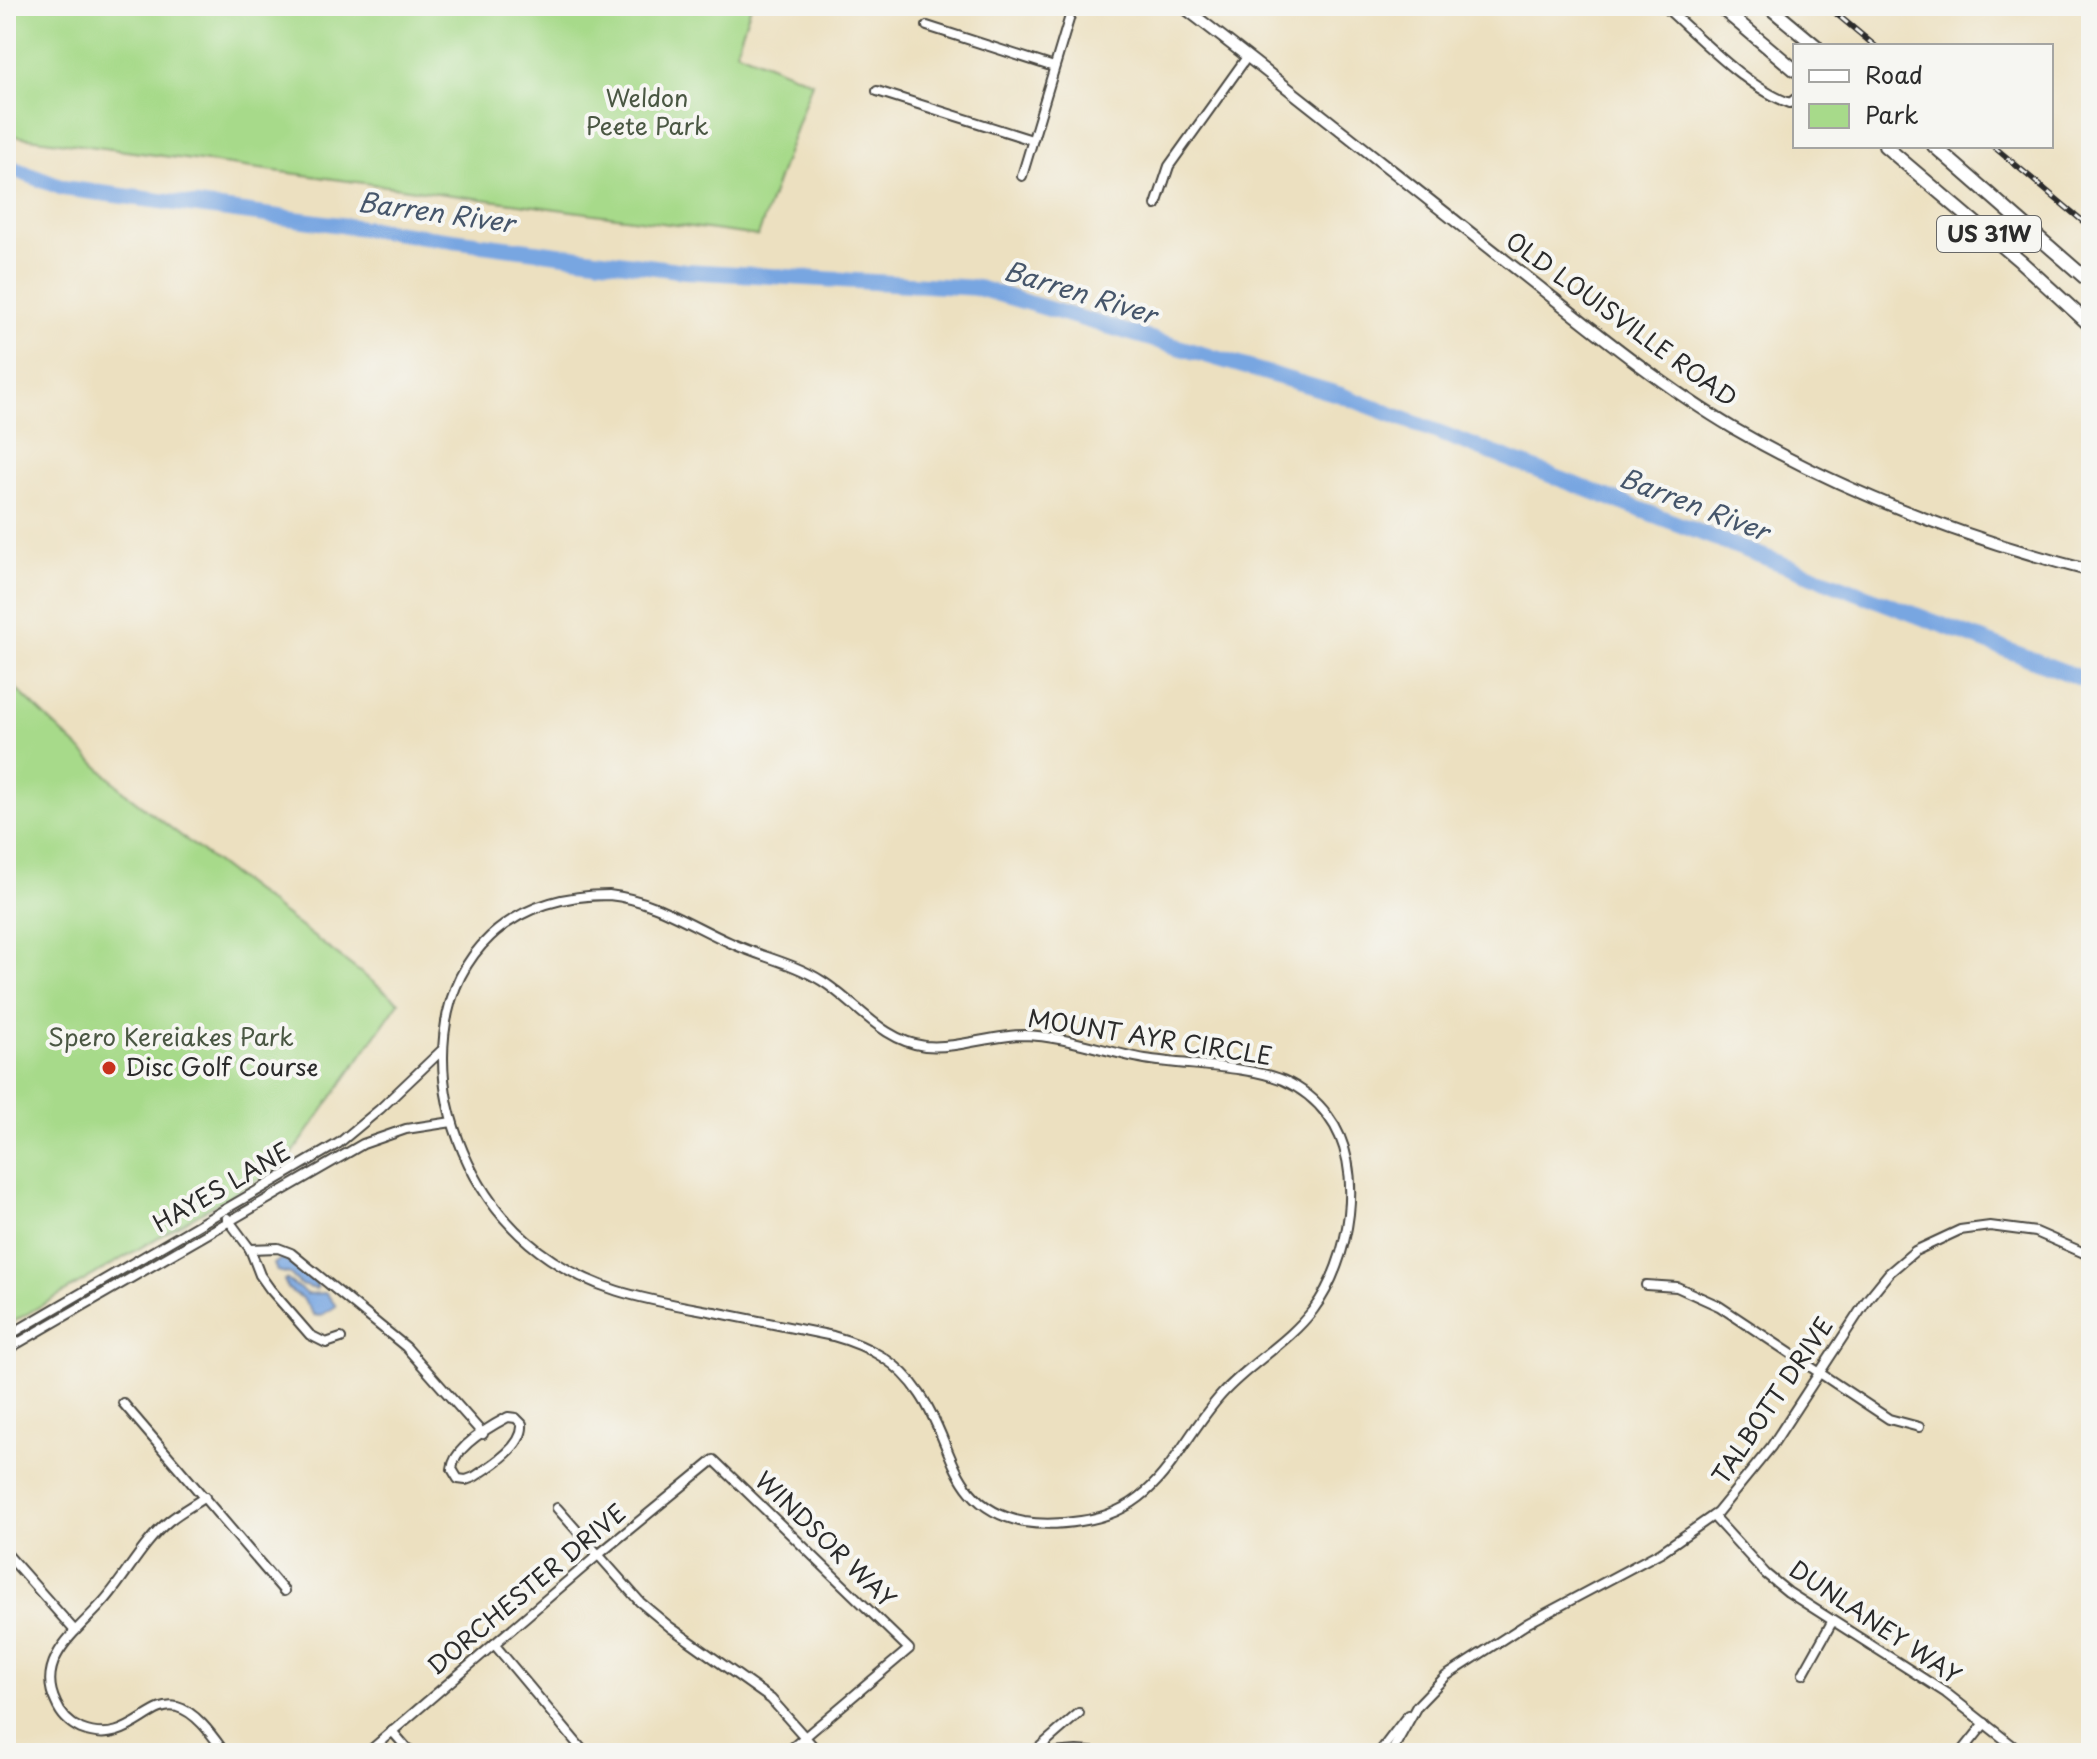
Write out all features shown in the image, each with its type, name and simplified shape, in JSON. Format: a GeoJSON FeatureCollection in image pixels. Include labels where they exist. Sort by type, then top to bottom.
{"type":"FeatureCollection","features":[{"type":"Feature","properties":{"kind":"main road"},"geometry":{"type":"LineString","coordinates":[[1719,6],[1793,68]]}},
{"type":"Feature","properties":{"kind":"main road"},"geometry":{"type":"LineString","coordinates":[[1768,6],[1814,44]]}},
{"type":"Feature","properties":{"kind":"main road","name":"US 31W"},"geometry":{"type":"LineString","coordinates":[[1887,148],[2091,326]]}},
{"type":"Feature","properties":{"kind":"main road","name":"US 31W"},"geometry":{"type":"LineString","coordinates":[[1936,148],[2091,283]]}},
{"type":"Feature","properties":{"kind":"street"},"geometry":{"type":"LineString","coordinates":[[1022,176],[1073,6]]}},
{"type":"Feature","properties":{"kind":"street","name":"OLD LOUISVILLE ROAD"},"geometry":{"type":"LineString","coordinates":[[1182,6],[1585,323],[1731,426],[1811,470],[1880,500],[2021,550],[2091,571]]}},
{"type":"Feature","properties":{"kind":"street"},"geometry":{"type":"LineString","coordinates":[[1664,6],[1764,90],[1775,98],[1790,103],[1793,101]]}},
{"type":"Feature","properties":{"kind":"street"},"geometry":{"type":"LineString","coordinates":[[927,26],[1054,67]]}},
{"type":"Feature","properties":{"kind":"street"},"geometry":{"type":"LineString","coordinates":[[1156,205],[1169,166],[1247,57]]}},
{"type":"Feature","properties":{"kind":"street"},"geometry":{"type":"LineString","coordinates":[[877,91],[1032,140]]}},
{"type":"Feature","properties":{"kind":"street","name":"MOUNT AYR CIRCLE"},"geometry":{"type":"LineString","coordinates":[[596,895],[624,897],[655,905],[730,943],[808,973],[836,991],[876,1025],[907,1042],[943,1046],[1013,1035],[1047,1037],[1141,1058],[1280,1079],[1300,1089],[1318,1104],[1337,1129],[1348,1161],[1350,1197],[1339,1257],[1324,1293],[1312,1311],[1224,1392],[1151,1490],[1112,1515],[1066,1523],[1034,1523],[1002,1515],[987,1507],[968,1490],[954,1470],[928,1406],[909,1379],[884,1357],[859,1344],[833,1336],[630,1296],[588,1280],[551,1259],[519,1234],[495,1207],[469,1164],[452,1122],[442,1082],[441,1051],[448,1010],[458,983],[476,954],[495,934],[532,910],[558,900],[596,895]]}},
{"type":"Feature","properties":{"kind":"street","name":"HAYES LANE"},"geometry":{"type":"LineString","coordinates":[[6,1337],[348,1136],[441,1051]]}},
{"type":"Feature","properties":{"kind":"street","name":"HAYES LANE"},"geometry":{"type":"LineString","coordinates":[[6,1350],[363,1144],[406,1129],[452,1122]]}},
{"type":"Feature","properties":{"kind":"street"},"geometry":{"type":"LineString","coordinates":[[222,1211],[250,1249],[265,1282],[310,1335],[326,1343],[341,1338]]}},
{"type":"Feature","properties":{"kind":"street","name":"TALBOTT DRIVE"},"geometry":{"type":"LineString","coordinates":[[1391,1753],[1417,1706],[1435,1685],[1491,1646],[1555,1608],[1669,1548],[1713,1516],[1756,1468],[1856,1314],[1889,1273],[1915,1251],[1945,1235],[1975,1227],[2006,1227],[2051,1237],[2091,1256]]}},
{"type":"Feature","properties":{"kind":"street"},"geometry":{"type":"LineString","coordinates":[[250,1249],[278,1248],[294,1256],[406,1347],[483,1434]]}},
{"type":"Feature","properties":{"kind":"street"},"geometry":{"type":"LineString","coordinates":[[1646,1285],[1677,1287],[1709,1301],[1889,1419],[1919,1427]]}},
{"type":"Feature","properties":{"kind":"street"},"geometry":{"type":"LineString","coordinates":[[123,1403],[284,1591]]}},
{"type":"Feature","properties":{"kind":"street"},"geometry":{"type":"LineString","coordinates":[[508,1417],[516,1418],[523,1427],[517,1443],[502,1456],[471,1479],[458,1479],[452,1472],[454,1459],[483,1434],[508,1417]]}},
{"type":"Feature","properties":{"kind":"street","name":"DORCHESTER DRIVE"},"geometry":{"type":"LineString","coordinates":[[367,1753],[714,1460]]}},
{"type":"Feature","properties":{"kind":"street","name":"WINDSOR WAY"},"geometry":{"type":"LineString","coordinates":[[714,1460],[909,1649],[805,1737]]}},
{"type":"Feature","properties":{"kind":"street"},"geometry":{"type":"LineString","coordinates":[[205,1497],[167,1522],[104,1602],[56,1655],[50,1680],[54,1701],[71,1723],[96,1733],[120,1732],[161,1708],[174,1706],[195,1718],[225,1753]]}},
{"type":"Feature","properties":{"kind":"street"},"geometry":{"type":"LineString","coordinates":[[557,1508],[640,1602],[771,1699],[819,1753]]}},
{"type":"Feature","properties":{"kind":"street","name":"DUNLANEY WAY"},"geometry":{"type":"LineString","coordinates":[[1713,1516],[1766,1574],[1799,1600],[1946,1693],[2022,1753]]}},
{"type":"Feature","properties":{"kind":"street"},"geometry":{"type":"LineString","coordinates":[[6,1553],[75,1631]]}},
{"type":"Feature","properties":{"kind":"street"},"geometry":{"type":"LineString","coordinates":[[1803,1674],[1832,1622]]}},
{"type":"Feature","properties":{"kind":"street"},"geometry":{"type":"LineString","coordinates":[[494,1644],[585,1753]]}},
{"type":"Feature","properties":{"kind":"street"},"geometry":{"type":"LineString","coordinates":[[1379,1753],[1395,1729],[1417,1706]]}},
{"type":"Feature","properties":{"kind":"street"},"geometry":{"type":"LineString","coordinates":[[1033,1753],[1079,1713]]}},
{"type":"Feature","properties":{"kind":"street"},"geometry":{"type":"LineString","coordinates":[[1961,1753],[1985,1723]]}},
{"type":"Feature","properties":{"kind":"street"},"geometry":{"type":"LineString","coordinates":[[392,1731],[411,1753]]}},
{"type":"Feature","properties":{"kind":"street"},"geometry":{"type":"LineString","coordinates":[[786,1753],[805,1737]]}},
{"type":"Feature","properties":{"kind":"street"},"geometry":{"type":"LineString","coordinates":[[1052,1753],[1105,1753]]}},
{"type":"Feature","properties":{"kind":"green space","name":"Weldon Peete Park"},"geometry":{"type":"Polygon","coordinates":[[[6,6],[751,6],[736,51],[812,82],[758,236],[6,135],[6,6]]]}},
{"type":"Feature","properties":{"kind":"green space","name":"Spero Kereiakes Park"},"geometry":{"type":"Polygon","coordinates":[[[6,679],[129,796],[399,1002],[286,1163],[6,1326],[6,679]]]}},
{"type":"Feature","properties":{"kind":"water"},"geometry":{"type":"Polygon","coordinates":[[[282,1258],[314,1282],[318,1286],[316,1289],[301,1285],[290,1274],[277,1271],[274,1264],[282,1258]]]}},
{"type":"Feature","properties":{"kind":"water"},"geometry":{"type":"Polygon","coordinates":[[[286,1279],[307,1294],[326,1293],[336,1306],[320,1316],[314,1315],[303,1299],[287,1288],[286,1279]]]}},
{"type":"Feature","properties":{"kind":"waterway","name":"Barren River"},"geometry":{"type":"LineString","coordinates":[[6,166],[63,188],[685,271],[978,288],[1341,395],[2091,682]]}},
{"type":"Feature","properties":{"kind":"railway"},"geometry":{"type":"LineString","coordinates":[[1827,6],[1873,44]]}},
{"type":"Feature","properties":{"kind":"railway"},"geometry":{"type":"LineString","coordinates":[[1995,148],[2091,228]]}},
{"type":"Feature","properties":{"kind":"place","name":"Disc Golf Course"},"geometry":{"type":"Point","coordinates":[109,1068]}}]}
